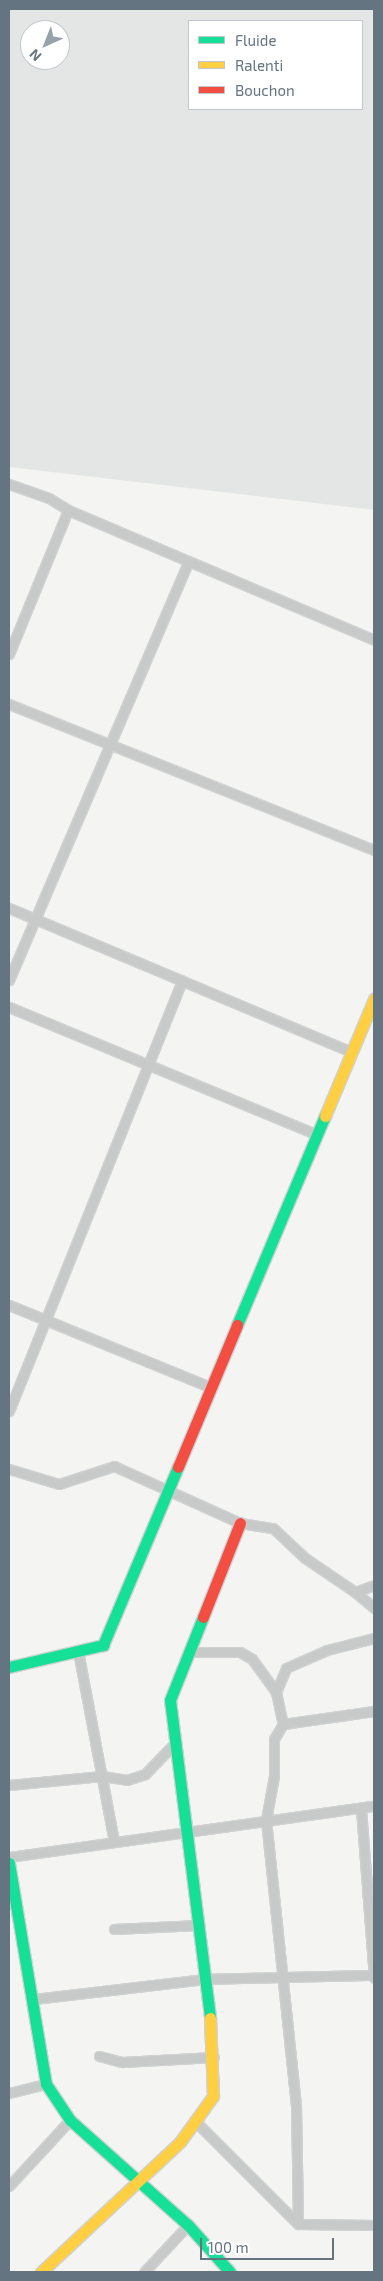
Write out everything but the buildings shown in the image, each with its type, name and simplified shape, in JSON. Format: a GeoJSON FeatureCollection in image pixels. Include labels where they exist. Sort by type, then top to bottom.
{"type":"FeatureCollection","features":[{"type":"Feature","properties":{"kind":"street"},"geometry":{"type":"LineString","coordinates":[[9,484],[49,498],[68,510],[374,640]]}},
{"type":"Feature","properties":{"kind":"street"},"geometry":{"type":"LineString","coordinates":[[9,654],[68,510]]}},
{"type":"Feature","properties":{"kind":"street"},"geometry":{"type":"LineString","coordinates":[[9,980],[33,918],[188,562]]}},
{"type":"Feature","properties":{"kind":"street"},"geometry":{"type":"LineString","coordinates":[[9,704],[374,850]]}},
{"type":"Feature","properties":{"kind":"street"},"geometry":{"type":"LineString","coordinates":[[9,908],[352,1052]]}},
{"type":"Feature","properties":{"kind":"street"},"geometry":{"type":"LineString","coordinates":[[9,1411],[182,980]]}},
{"type":"Feature","properties":{"kind":"street"},"geometry":{"type":"LineString","coordinates":[[9,1666],[103,1645],[374,999]]}},
{"type":"Feature","properties":{"kind":"street"},"geometry":{"type":"LineString","coordinates":[[9,1007],[316,1134]]}},
{"type":"Feature","properties":{"kind":"street"},"geometry":{"type":"LineString","coordinates":[[9,1304],[210,1387]]}},
{"type":"Feature","properties":{"kind":"street"},"geometry":{"type":"LineString","coordinates":[[9,1469],[59,1484],[114,1466],[168,1488],[240,1523],[273,1528],[305,1558],[355,1592],[374,1608]]}},
{"type":"Feature","properties":{"kind":"street"},"geometry":{"type":"LineString","coordinates":[[41,2272],[135,2181],[180,2142],[213,2096],[214,2057],[190,1829],[170,1700],[240,1523]]}},
{"type":"Feature","properties":{"kind":"street"},"geometry":{"type":"LineString","coordinates":[[355,1592],[374,1585]]}},
{"type":"Feature","properties":{"kind":"street"},"geometry":{"type":"LineString","coordinates":[[276,1692],[286,1668],[327,1650],[374,1638]]}},
{"type":"Feature","properties":{"kind":"street"},"geometry":{"type":"LineString","coordinates":[[78,1650],[114,1841]]}},
{"type":"Feature","properties":{"kind":"street"},"geometry":{"type":"LineString","coordinates":[[190,1652],[240,1652],[252,1659],[276,1692],[283,1724],[274,1739],[274,1776],[266,1820],[296,2105],[298,2224]]}},
{"type":"Feature","properties":{"kind":"street"},"geometry":{"type":"LineString","coordinates":[[283,1724],[374,1711]]}},
{"type":"Feature","properties":{"kind":"street"},"geometry":{"type":"LineString","coordinates":[[9,1785],[102,1776],[127,1780],[144,1774],[176,1742]]}},
{"type":"Feature","properties":{"kind":"street"},"geometry":{"type":"LineString","coordinates":[[9,1857],[190,1829],[374,1806]]}},
{"type":"Feature","properties":{"kind":"street"},"geometry":{"type":"LineString","coordinates":[[361,1809],[374,1979]]}},
{"type":"Feature","properties":{"kind":"street"},"geometry":{"type":"LineString","coordinates":[[9,1863],[34,1999],[46,2084],[70,2120],[135,2181],[188,2225],[230,2272]]}},
{"type":"Feature","properties":{"kind":"street"},"geometry":{"type":"LineString","coordinates":[[114,1929],[200,1926]]}},
{"type":"Feature","properties":{"kind":"street"},"geometry":{"type":"LineString","coordinates":[[34,1999],[205,1979],[282,1979],[374,1974]]}},
{"type":"Feature","properties":{"kind":"street"},"geometry":{"type":"LineString","coordinates":[[99,2056],[122,2062],[214,2057]]}},
{"type":"Feature","properties":{"kind":"street"},"geometry":{"type":"LineString","coordinates":[[9,2093],[46,2084]]}},
{"type":"Feature","properties":{"kind":"street"},"geometry":{"type":"LineString","coordinates":[[9,2186],[70,2120]]}},
{"type":"Feature","properties":{"kind":"street"},"geometry":{"type":"LineString","coordinates":[[195,2121],[298,2224],[374,2225]]}},
{"type":"Feature","properties":{"kind":"street"},"geometry":{"type":"LineString","coordinates":[[144,2272],[188,2225]]}},
{"type":"Feature","properties":{"kind":"shaded area"},"geometry":{"type":"Polygon","coordinates":[[[9,9],[374,9],[374,510],[9,467],[9,9]]]}},
{"type":"Feature","properties":{"kind":"traffic: fast"},"geometry":{"type":"LineString","coordinates":[[237,1325],[325,1116]]}},
{"type":"Feature","properties":{"kind":"traffic: fast"},"geometry":{"type":"LineString","coordinates":[[9,1667],[103,1645],[178,1467]]}},
{"type":"Feature","properties":{"kind":"traffic: fast"},"geometry":{"type":"LineString","coordinates":[[203,1617],[170,1700],[210,2018]]}},
{"type":"Feature","properties":{"kind":"traffic: fast"},"geometry":{"type":"LineString","coordinates":[[9,1863],[46,2084],[70,2120],[188,2225],[230,2272]]}},
{"type":"Feature","properties":{"kind":"traffic: slow"},"geometry":{"type":"LineString","coordinates":[[325,1116],[374,999]]}},
{"type":"Feature","properties":{"kind":"traffic: slow"},"geometry":{"type":"LineString","coordinates":[[41,2272],[180,2142],[213,2096],[210,2018]]}},
{"type":"Feature","properties":{"kind":"traffic: jam"},"geometry":{"type":"LineString","coordinates":[[178,1467],[237,1325]]}},
{"type":"Feature","properties":{"kind":"traffic: jam"},"geometry":{"type":"LineString","coordinates":[[203,1617],[240,1523]]}}]}
